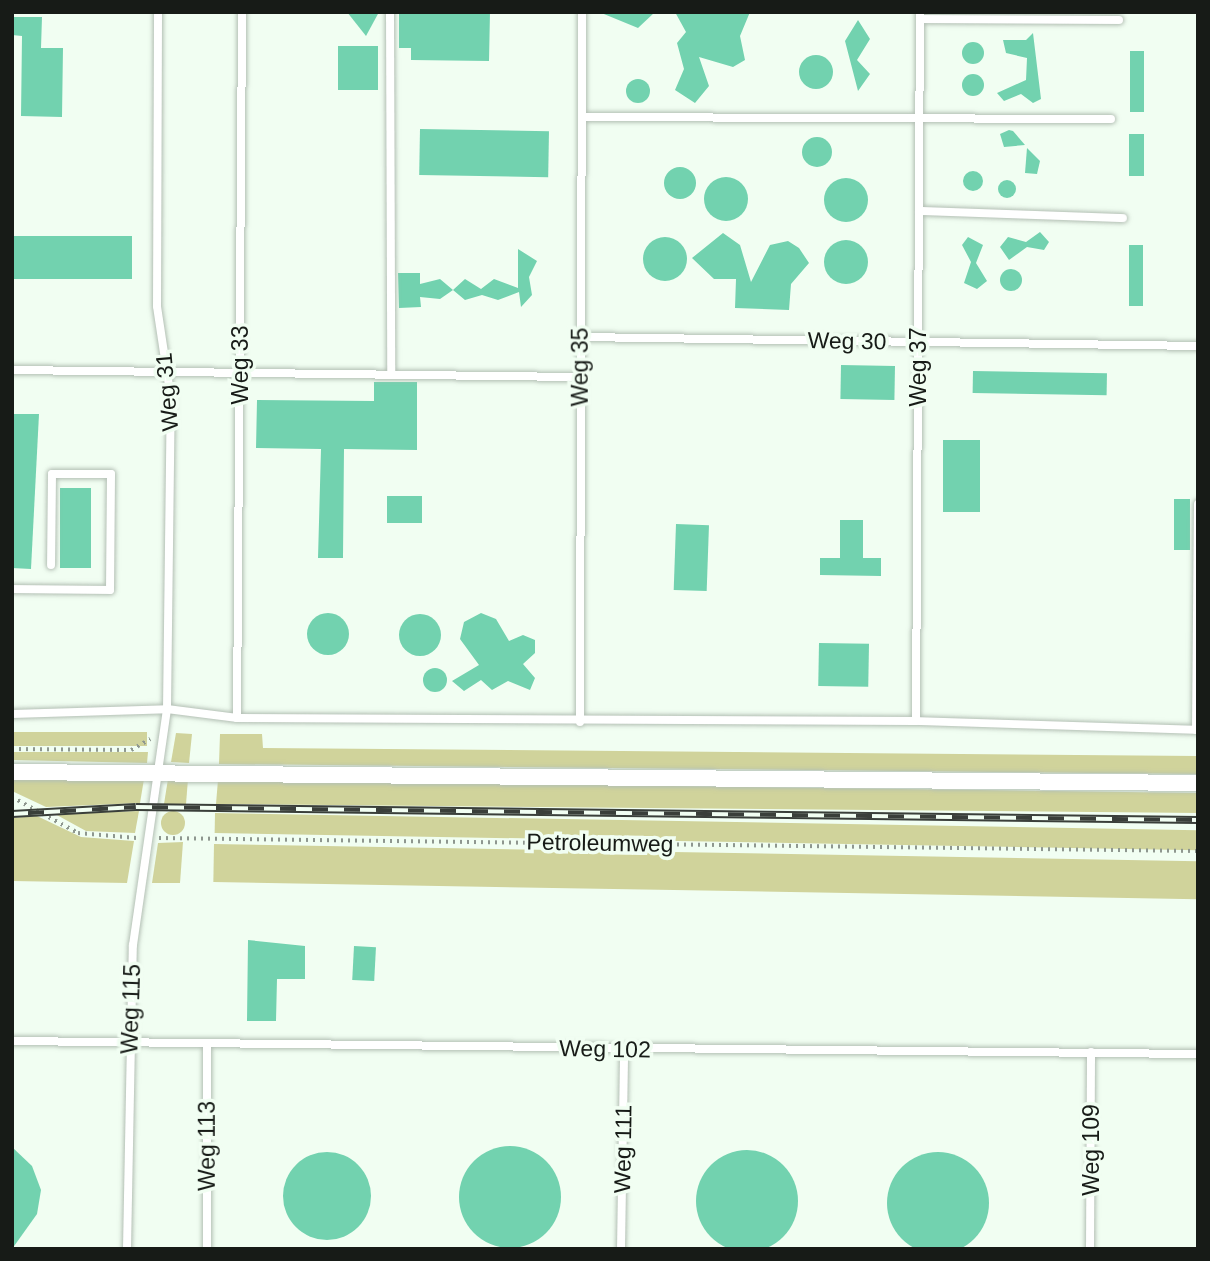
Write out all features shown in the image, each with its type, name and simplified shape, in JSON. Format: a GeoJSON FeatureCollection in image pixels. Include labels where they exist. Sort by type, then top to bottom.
{"type":"FeatureCollection","features":[{"type":"Feature","properties":{"kind":"street"},"geometry":{"type":"LineString","coordinates":[[12,772],[156,771],[1198,783]]}},
{"type":"Feature","properties":{"kind":"lane","name":"Weg 31"},"geometry":{"type":"LineString","coordinates":[[156,771],[167,709],[167,371],[157,306],[158,12]]}},
{"type":"Feature","properties":{"kind":"lane","name":"Weg 33"},"geometry":{"type":"LineString","coordinates":[[237,718],[242,12]]}},
{"type":"Feature","properties":{"kind":"lane"},"geometry":{"type":"LineString","coordinates":[[390,12],[391,374]]}},
{"type":"Feature","properties":{"kind":"lane","name":"Weg 35"},"geometry":{"type":"LineString","coordinates":[[580,722],[582,12]]}},
{"type":"Feature","properties":{"kind":"lane"},"geometry":{"type":"LineString","coordinates":[[920,15],[1119,20]]}},
{"type":"Feature","properties":{"kind":"lane","name":"Weg 37"},"geometry":{"type":"LineString","coordinates":[[916,721],[920,15]]}},
{"type":"Feature","properties":{"kind":"lane"},"geometry":{"type":"LineString","coordinates":[[582,117],[919,115],[1111,119]]}},
{"type":"Feature","properties":{"kind":"lane"},"geometry":{"type":"LineString","coordinates":[[919,211],[1123,218]]}},
{"type":"Feature","properties":{"kind":"lane","name":"Weg 30"},"geometry":{"type":"LineString","coordinates":[[580,337],[1198,346]]}},
{"type":"Feature","properties":{"kind":"lane"},"geometry":{"type":"LineString","coordinates":[[12,370],[580,377]]}},
{"type":"Feature","properties":{"kind":"lane"},"geometry":{"type":"LineString","coordinates":[[12,589],[110,590],[111,474],[52,474],[51,565]]}},
{"type":"Feature","properties":{"kind":"lane"},"geometry":{"type":"LineString","coordinates":[[12,714],[167,709],[237,718],[580,722],[916,721],[1197,730],[1198,504]]}},
{"type":"Feature","properties":{"kind":"lane","name":"Weg 115"},"geometry":{"type":"LineString","coordinates":[[127,1249],[130,1042],[145,838],[156,771]]}},
{"type":"Feature","properties":{"kind":"lane","name":"Weg 102"},"geometry":{"type":"LineString","coordinates":[[12,1041],[624,1050],[1198,1054]]}},
{"type":"Feature","properties":{"kind":"lane","name":"Weg 113"},"geometry":{"type":"LineString","coordinates":[[206,1249],[207,1044]]}},
{"type":"Feature","properties":{"kind":"lane","name":"Weg 111"},"geometry":{"type":"LineString","coordinates":[[621,1249],[624,1050]]}},
{"type":"Feature","properties":{"kind":"lane","name":"Weg 109"},"geometry":{"type":"LineString","coordinates":[[1090,1249],[1091,1052]]}},
{"type":"Feature","properties":{"kind":"path"},"geometry":{"type":"LineString","coordinates":[[12,749],[135,750],[165,723]]}},
{"type":"Feature","properties":{"kind":"path","name":"Petroleumweg"},"geometry":{"type":"LineString","coordinates":[[12,797],[78,833],[145,838],[1198,851]]}},
{"type":"Feature","properties":{"kind":"green space"},"geometry":{"type":"Polygon","coordinates":[[[12,732],[147,732],[147,746],[12,746],[12,732]]]}},
{"type":"Feature","properties":{"kind":"green space"},"geometry":{"type":"Polygon","coordinates":[[[176,733],[192,734],[189,763],[171,762],[176,733]]]}},
{"type":"Feature","properties":{"kind":"green space"},"geometry":{"type":"Polygon","coordinates":[[[220,734],[262,734],[263,748],[1198,756],[1198,774],[219,764],[220,734]]]}},
{"type":"Feature","properties":{"kind":"green space"},"geometry":{"type":"Polygon","coordinates":[[[12,752],[148,752],[147,763],[12,760],[12,752]]]}},
{"type":"Feature","properties":{"kind":"green space"},"geometry":{"type":"Polygon","coordinates":[[[12,779],[144,779],[140,803],[46,807],[12,791],[12,779]]]}},
{"type":"Feature","properties":{"kind":"green space"},"geometry":{"type":"Polygon","coordinates":[[[168,779],[188,779],[186,804],[164,804],[168,779]]]}},
{"type":"Feature","properties":{"kind":"green space"},"geometry":{"type":"Polygon","coordinates":[[[218,780],[1198,793],[1198,813],[216,804],[218,780]]]}},
{"type":"Feature","properties":{"kind":"green space"},"geometry":{"type":"Polygon","coordinates":[[[139,811],[135,833],[86,831],[55,814],[139,811]]]}},
{"type":"Feature","properties":{"kind":"green space"},"geometry":{"type":"Polygon","coordinates":[[[168,811],[178,811],[185,818],[185,828],[178,835],[168,835],[161,828],[161,818],[168,811]]]}},
{"type":"Feature","properties":{"kind":"green space"},"geometry":{"type":"Polygon","coordinates":[[[215,813],[1198,830],[1198,850],[215,833],[215,813]]]}},
{"type":"Feature","properties":{"kind":"green space"},"geometry":{"type":"Polygon","coordinates":[[[37,816],[81,837],[134,841],[127,883],[12,881],[12,818],[37,816]]]}},
{"type":"Feature","properties":{"kind":"green space"},"geometry":{"type":"Polygon","coordinates":[[[183,842],[180,883],[152,883],[158,843],[183,842]]]}},
{"type":"Feature","properties":{"kind":"green space"},"geometry":{"type":"Polygon","coordinates":[[[214,844],[1198,861],[1197,899],[213,882],[214,844]]]}},
{"type":"Feature","properties":{"kind":"building"},"geometry":{"type":"Polygon","coordinates":[[[347,12],[379,12],[366,36],[347,12]]]}},
{"type":"Feature","properties":{"kind":"building"},"geometry":{"type":"Polygon","coordinates":[[[399,12],[490,12],[489,61],[411,60],[411,48],[399,48],[399,12]]]}},
{"type":"Feature","properties":{"kind":"building"},"geometry":{"type":"Polygon","coordinates":[[[599,12],[655,12],[638,28],[599,12]]]}},
{"type":"Feature","properties":{"kind":"building"},"geometry":{"type":"Polygon","coordinates":[[[675,12],[750,12],[740,36],[745,60],[733,67],[699,57],[709,86],[695,103],[675,90],[684,69],[677,43],[686,32],[675,12]]]}},
{"type":"Feature","properties":{"kind":"building"},"geometry":{"type":"Polygon","coordinates":[[[12,17],[42,17],[41,48],[63,48],[62,117],[21,116],[22,36],[12,35],[12,17]]]}},
{"type":"Feature","properties":{"kind":"building"},"geometry":{"type":"Polygon","coordinates":[[[858,20],[870,39],[857,60],[870,74],[858,91],[845,41],[858,20]]]}},
{"type":"Feature","properties":{"kind":"building"},"geometry":{"type":"Polygon","coordinates":[[[1033,33],[1041,99],[1033,103],[1021,94],[1004,101],[997,93],[1026,80],[1027,58],[1006,53],[1003,40],[1026,40],[1033,33]]]}},
{"type":"Feature","properties":{"kind":"building"},"geometry":{"type":"Polygon","coordinates":[[[973,42],[983,49],[984,53],[977,63],[973,64],[963,57],[962,53],[969,43],[973,42]]]}},
{"type":"Feature","properties":{"kind":"building"},"geometry":{"type":"Polygon","coordinates":[[[338,46],[378,46],[378,90],[338,90],[338,46]]]}},
{"type":"Feature","properties":{"kind":"building"},"geometry":{"type":"Polygon","coordinates":[[[1130,51],[1144,51],[1144,112],[1130,112],[1130,51]]]}},
{"type":"Feature","properties":{"kind":"building"},"geometry":{"type":"Polygon","coordinates":[[[816,55],[828,60],[833,72],[828,84],[816,89],[804,84],[799,72],[804,60],[816,55]]]}},
{"type":"Feature","properties":{"kind":"building"},"geometry":{"type":"Polygon","coordinates":[[[973,74],[981,77],[984,85],[981,93],[973,96],[965,93],[962,85],[965,77],[973,74]]]}},
{"type":"Feature","properties":{"kind":"building"},"geometry":{"type":"Polygon","coordinates":[[[638,79],[647,82],[650,91],[647,100],[638,103],[629,100],[626,91],[629,82],[638,79]]]}},
{"type":"Feature","properties":{"kind":"building"},"geometry":{"type":"Polygon","coordinates":[[[420,129],[549,131],[548,177],[419,175],[420,129]]]}},
{"type":"Feature","properties":{"kind":"building"},"geometry":{"type":"Polygon","coordinates":[[[1009,130],[1025,145],[1004,147],[1000,134],[1009,130]]]}},
{"type":"Feature","properties":{"kind":"building"},"geometry":{"type":"Polygon","coordinates":[[[1129,134],[1144,134],[1144,176],[1129,176],[1129,134]]]}},
{"type":"Feature","properties":{"kind":"building"},"geometry":{"type":"Polygon","coordinates":[[[817,137],[823,138],[831,146],[831,158],[823,166],[817,167],[811,166],[803,158],[802,152],[803,146],[811,138],[817,137]]]}},
{"type":"Feature","properties":{"kind":"building"},"geometry":{"type":"Polygon","coordinates":[[[1027,148],[1040,161],[1037,174],[1025,173],[1027,148]]]}},
{"type":"Feature","properties":{"kind":"building"},"geometry":{"type":"Polygon","coordinates":[[[680,167],[691,172],[696,183],[691,194],[680,199],[669,194],[664,183],[669,172],[680,167]]]}},
{"type":"Feature","properties":{"kind":"building"},"geometry":{"type":"Polygon","coordinates":[[[969,171],[977,171],[983,181],[977,191],[969,191],[963,185],[963,177],[969,171]]]}},
{"type":"Feature","properties":{"kind":"building"},"geometry":{"type":"Polygon","coordinates":[[[726,177],[741,184],[748,199],[741,214],[726,221],[711,214],[704,199],[711,184],[726,177]]]}},
{"type":"Feature","properties":{"kind":"building"},"geometry":{"type":"Polygon","coordinates":[[[846,178],[861,185],[868,200],[861,215],[846,222],[831,215],[824,200],[831,185],[846,178]]]}},
{"type":"Feature","properties":{"kind":"building"},"geometry":{"type":"Polygon","coordinates":[[[1003,180],[1011,180],[1016,189],[1014,196],[1003,198],[998,193],[998,185],[1003,180]]]}},
{"type":"Feature","properties":{"kind":"building"},"geometry":{"type":"Polygon","coordinates":[[[1040,232],[1049,242],[1044,250],[1027,247],[1009,260],[1000,247],[1008,237],[1026,242],[1040,232]]]}},
{"type":"Feature","properties":{"kind":"building"},"geometry":{"type":"Polygon","coordinates":[[[723,233],[740,245],[751,282],[770,245],[788,241],[799,248],[809,263],[791,284],[789,310],[735,308],[736,279],[714,279],[692,258],[723,233]]]}},
{"type":"Feature","properties":{"kind":"building"},"geometry":{"type":"Polygon","coordinates":[[[12,236],[132,236],[132,279],[12,279],[12,236]]]}},
{"type":"Feature","properties":{"kind":"building"},"geometry":{"type":"Polygon","coordinates":[[[665,237],[680,244],[687,259],[680,274],[665,281],[650,274],[643,259],[650,244],[665,237]]]}},
{"type":"Feature","properties":{"kind":"building"},"geometry":{"type":"Polygon","coordinates":[[[968,237],[983,245],[976,263],[987,281],[977,289],[964,283],[971,262],[962,245],[968,237]]]}},
{"type":"Feature","properties":{"kind":"building"},"geometry":{"type":"Polygon","coordinates":[[[846,240],[861,247],[868,262],[861,277],[846,284],[831,277],[824,262],[831,247],[846,240]]]}},
{"type":"Feature","properties":{"kind":"building"},"geometry":{"type":"Polygon","coordinates":[[[1129,245],[1143,245],[1143,306],[1129,306],[1129,245]]]}},
{"type":"Feature","properties":{"kind":"building"},"geometry":{"type":"Polygon","coordinates":[[[518,249],[537,261],[529,277],[532,295],[521,307],[519,292],[498,300],[482,295],[465,300],[453,290],[465,279],[481,289],[494,279],[518,288],[518,249]]]}},
{"type":"Feature","properties":{"kind":"building"},"geometry":{"type":"Polygon","coordinates":[[[1011,269],[1019,272],[1022,280],[1019,288],[1011,291],[1003,288],[1000,280],[1003,272],[1011,269]]]}},
{"type":"Feature","properties":{"kind":"building"},"geometry":{"type":"Polygon","coordinates":[[[398,273],[420,273],[420,284],[440,279],[453,290],[440,299],[420,297],[421,307],[399,308],[398,273]]]}},
{"type":"Feature","properties":{"kind":"building"},"geometry":{"type":"Polygon","coordinates":[[[841,365],[895,366],[894,400],[840,399],[841,365]]]}},
{"type":"Feature","properties":{"kind":"building"},"geometry":{"type":"Polygon","coordinates":[[[973,371],[1107,373],[1107,395],[973,393],[973,371]]]}},
{"type":"Feature","properties":{"kind":"building"},"geometry":{"type":"Polygon","coordinates":[[[374,382],[417,382],[417,450],[344,449],[343,558],[318,558],[321,449],[256,448],[257,400],[374,401],[374,382]]]}},
{"type":"Feature","properties":{"kind":"building"},"geometry":{"type":"Polygon","coordinates":[[[12,414],[39,414],[31,569],[12,568],[12,414]]]}},
{"type":"Feature","properties":{"kind":"building"},"geometry":{"type":"Polygon","coordinates":[[[943,440],[980,440],[980,512],[943,512],[943,440]]]}},
{"type":"Feature","properties":{"kind":"building"},"geometry":{"type":"Polygon","coordinates":[[[60,488],[91,488],[91,568],[60,568],[60,488]]]}},
{"type":"Feature","properties":{"kind":"building"},"geometry":{"type":"Polygon","coordinates":[[[387,496],[422,496],[422,523],[387,523],[387,496]]]}},
{"type":"Feature","properties":{"kind":"building"},"geometry":{"type":"Polygon","coordinates":[[[1174,499],[1190,499],[1190,550],[1174,550],[1174,499]]]}},
{"type":"Feature","properties":{"kind":"building"},"geometry":{"type":"Polygon","coordinates":[[[840,520],[863,520],[863,558],[881,558],[881,576],[820,575],[820,558],[840,558],[840,520]]]}},
{"type":"Feature","properties":{"kind":"building"},"geometry":{"type":"Polygon","coordinates":[[[676,524],[709,525],[707,591],[674,590],[676,524]]]}},
{"type":"Feature","properties":{"kind":"building"},"geometry":{"type":"Polygon","coordinates":[[[328,613],[343,619],[349,634],[343,649],[328,655],[313,649],[307,634],[313,619],[328,613]]]}},
{"type":"Feature","properties":{"kind":"building"},"geometry":{"type":"Polygon","coordinates":[[[481,613],[496,619],[509,641],[523,635],[535,640],[535,653],[523,664],[535,678],[530,690],[508,681],[492,690],[481,680],[464,691],[452,681],[479,665],[460,639],[464,622],[481,613]]]}},
{"type":"Feature","properties":{"kind":"building"},"geometry":{"type":"Polygon","coordinates":[[[420,614],[435,620],[441,635],[435,650],[420,656],[405,650],[399,635],[405,620],[420,614]]]}},
{"type":"Feature","properties":{"kind":"building"},"geometry":{"type":"Polygon","coordinates":[[[819,643],[869,644],[868,687],[818,686],[819,643]]]}},
{"type":"Feature","properties":{"kind":"building"},"geometry":{"type":"Polygon","coordinates":[[[435,668],[443,672],[447,680],[443,688],[435,692],[427,688],[423,680],[427,672],[435,668]]]}},
{"type":"Feature","properties":{"kind":"building"},"geometry":{"type":"Polygon","coordinates":[[[248,940],[305,946],[305,979],[277,979],[276,1021],[247,1021],[248,940]]]}},
{"type":"Feature","properties":{"kind":"building"},"geometry":{"type":"Polygon","coordinates":[[[354,946],[376,947],[374,981],[352,980],[354,946]]]}},
{"type":"Feature","properties":{"kind":"building"},"geometry":{"type":"Polygon","coordinates":[[[510,1146],[530,1149],[553,1168],[558,1177],[561,1197],[558,1217],[539,1240],[530,1245],[510,1248],[490,1245],[467,1226],[462,1217],[459,1197],[462,1177],[481,1154],[490,1149],[510,1146]]]}},
{"type":"Feature","properties":{"kind":"building"},"geometry":{"type":"Polygon","coordinates":[[[12,1147],[32,1166],[41,1190],[37,1214],[12,1249],[12,1147]]]}},
{"type":"Feature","properties":{"kind":"building"},"geometry":{"type":"Polygon","coordinates":[[[747,1150],[767,1154],[783,1165],[794,1181],[798,1201],[794,1221],[783,1237],[767,1248],[747,1252],[727,1248],[711,1237],[700,1221],[696,1201],[700,1181],[711,1165],[727,1154],[747,1150]]]}},
{"type":"Feature","properties":{"kind":"building"},"geometry":{"type":"Polygon","coordinates":[[[327,1152],[344,1155],[358,1165],[368,1179],[371,1196],[368,1213],[358,1227],[344,1237],[327,1240],[310,1237],[296,1227],[286,1213],[283,1196],[286,1179],[296,1165],[310,1155],[327,1152]]]}},
{"type":"Feature","properties":{"kind":"building"},"geometry":{"type":"Polygon","coordinates":[[[938,1152],[957,1156],[974,1167],[985,1184],[989,1203],[985,1222],[974,1239],[957,1250],[938,1254],[919,1250],[902,1239],[891,1222],[887,1203],[891,1184],[902,1167],[919,1156],[938,1152]]]}},
{"type":"Feature","properties":{"kind":"railway"},"geometry":{"type":"LineString","coordinates":[[12,814],[136,807],[1198,820]]}}]}
